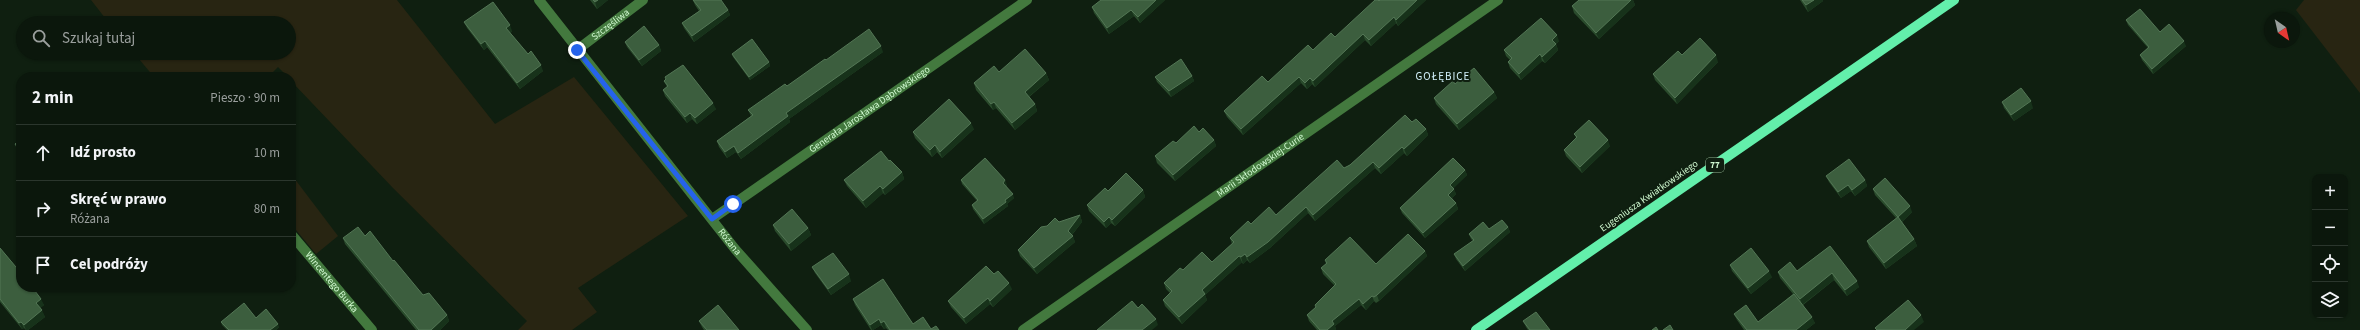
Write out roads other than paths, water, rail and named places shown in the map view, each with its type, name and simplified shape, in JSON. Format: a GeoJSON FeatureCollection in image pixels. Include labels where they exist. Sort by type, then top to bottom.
{"type":"FeatureCollection","features":[{"type":"Feature","properties":{"kind":"main road","name":"Eugeniusza Kwiatkowskiego"},"geometry":{"type":"LineString","coordinates":[[1476,330],[1954,0]]}},
{"type":"Feature","properties":{"kind":"street","name":"Różana"},"geometry":{"type":"LineString","coordinates":[[539,0],[712,219],[807,330]]}},
{"type":"Feature","properties":{"kind":"street","name":"Szczęśliwa"},"geometry":{"type":"LineString","coordinates":[[577,50],[643,0]]}},
{"type":"Feature","properties":{"kind":"street","name":"Generała Jarosława Dąbrowskiego"},"geometry":{"type":"LineString","coordinates":[[712,219],[1028,0]]}},
{"type":"Feature","properties":{"kind":"street","name":"Marii Skłodowskiej-Curie"},"geometry":{"type":"LineString","coordinates":[[1022,330],[1498,0]]}},
{"type":"Feature","properties":{"kind":"street","name":"Wincentego Burka"},"geometry":{"type":"LineString","coordinates":[[296,240],[372,330]]}},
{"type":"Feature","properties":{"kind":"district","name":"GOŁĘBICE"},"geometry":{"type":"Point","coordinates":[1443,76]}}]}
